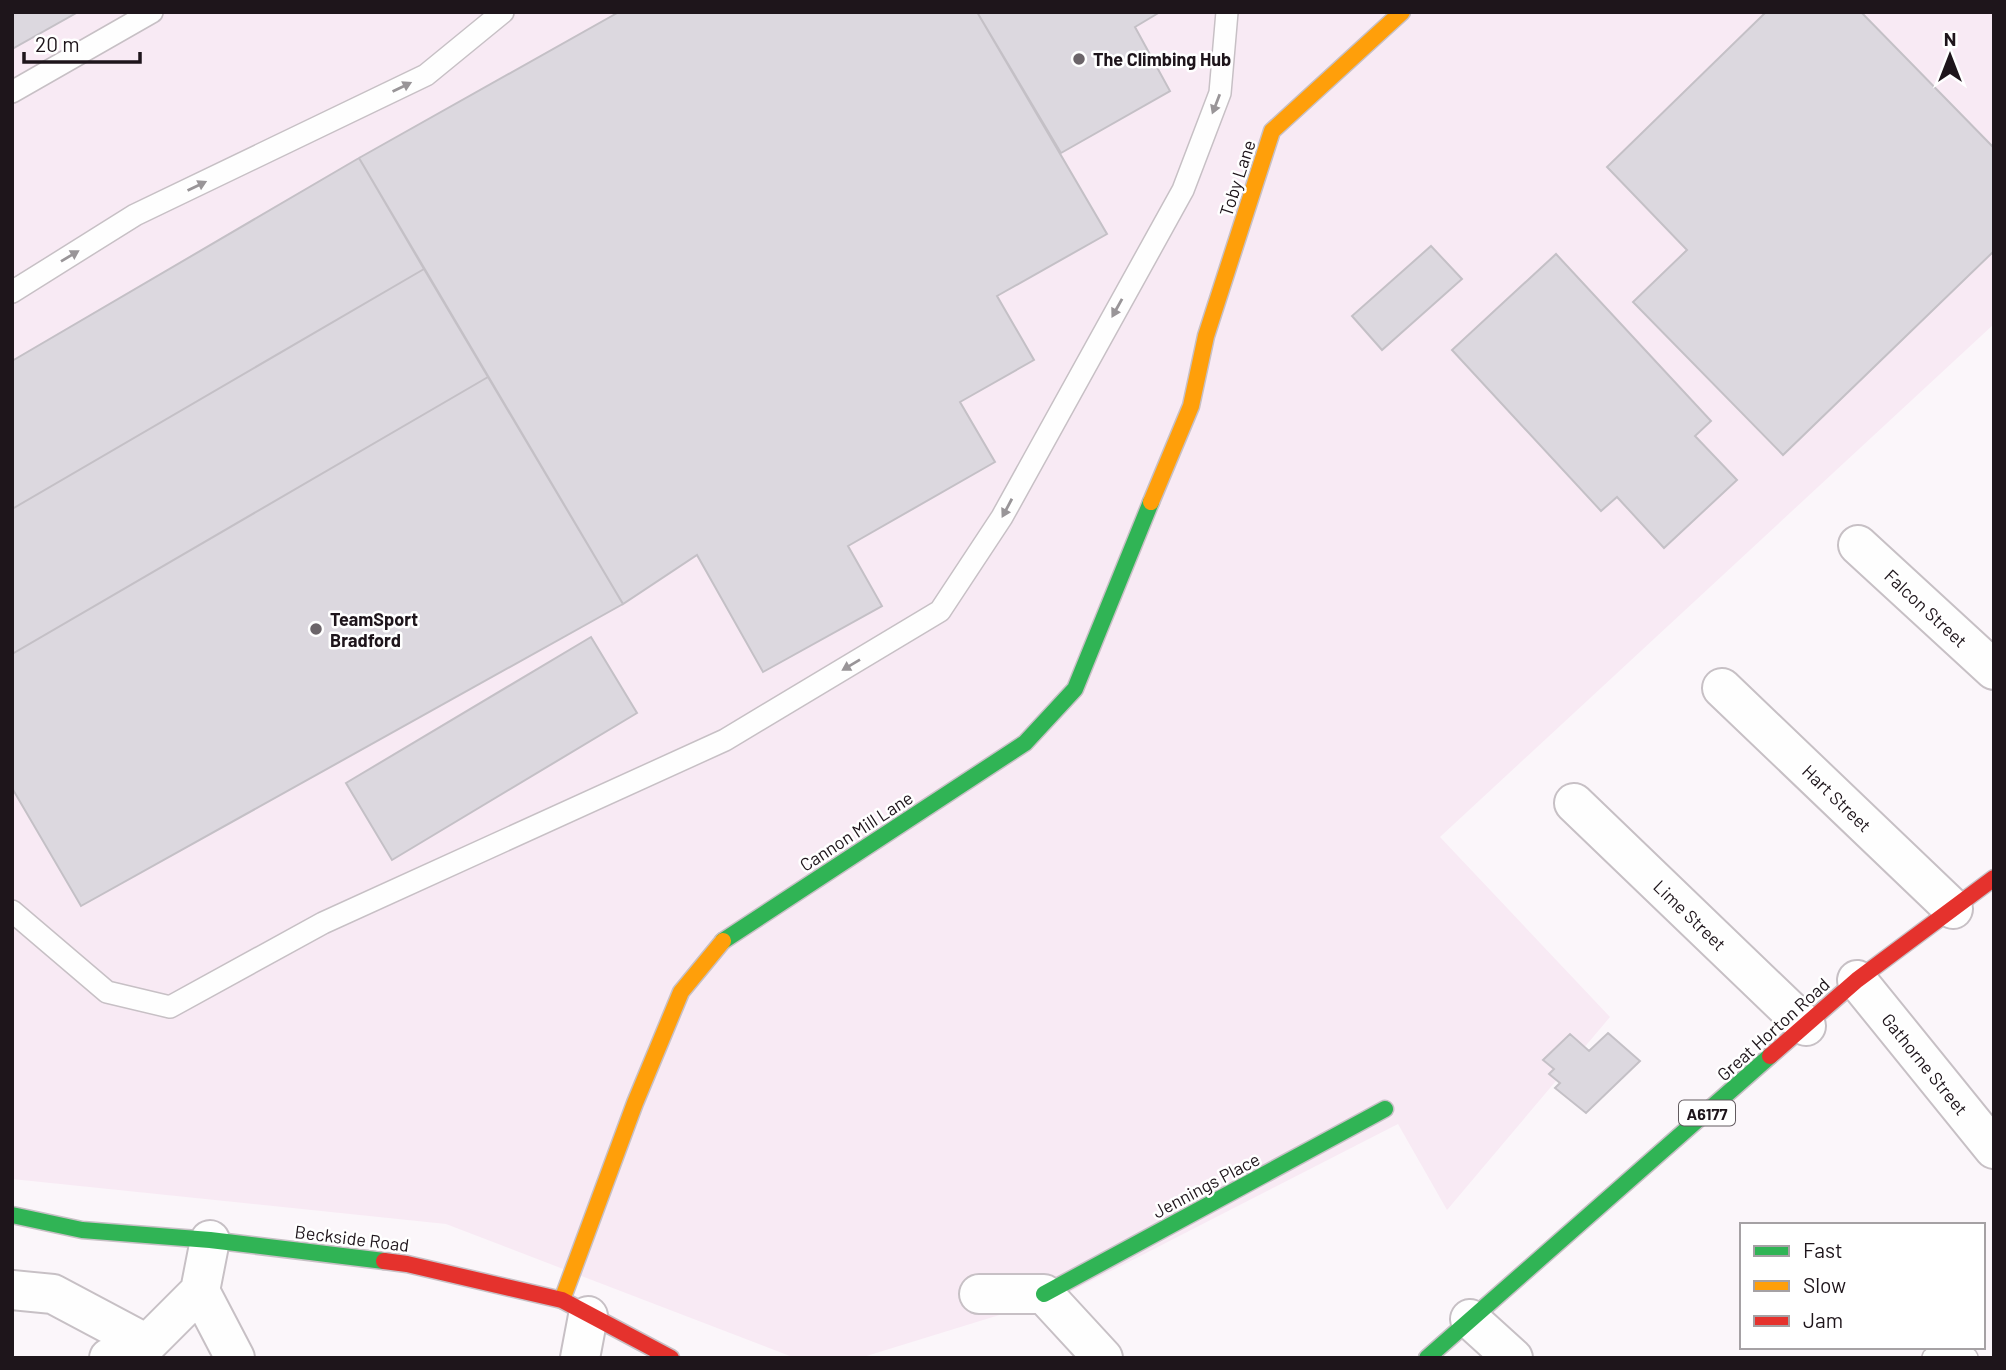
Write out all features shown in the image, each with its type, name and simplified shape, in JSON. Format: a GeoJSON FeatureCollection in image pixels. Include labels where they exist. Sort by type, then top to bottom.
{"type":"FeatureCollection","features":[{"type":"Feature","properties":{"kind":"street","name":"Toby Lane"},"geometry":{"type":"LineString","coordinates":[[1191,406],[1206,336],[1272,131],[1402,12]]}},
{"type":"Feature","properties":{"kind":"street","name":"Cannon Mill Lane"},"geometry":{"type":"LineString","coordinates":[[575,1308],[631,1113],[681,992],[720,943],[1025,743],[1075,689],[1191,406]]}},
{"type":"Feature","properties":{"kind":"street","name":"Falcon Street"},"geometry":{"type":"LineString","coordinates":[[1858,545],[1994,670]]}},
{"type":"Feature","properties":{"kind":"street","name":"Hart Street"},"geometry":{"type":"LineString","coordinates":[[1722,688],[1952,909]]}},
{"type":"Feature","properties":{"kind":"street","name":"Lime Street"},"geometry":{"type":"LineString","coordinates":[[1574,803],[1806,1026]]}},
{"type":"Feature","properties":{"kind":"street","name":"Great Horton Road"},"geometry":{"type":"LineString","coordinates":[[1427,1358],[1857,980],[1994,878]]}},
{"type":"Feature","properties":{"kind":"street","name":"Gathorne Street"},"geometry":{"type":"LineString","coordinates":[[1857,980],[1994,1149]]}},
{"type":"Feature","properties":{"kind":"street","name":"Jennings Place"},"geometry":{"type":"LineString","coordinates":[[1044,1294],[1385,1109]]}},
{"type":"Feature","properties":{"kind":"street","name":"Beckside Road"},"geometry":{"type":"LineString","coordinates":[[12,1215],[82,1230],[211,1240],[407,1264],[575,1308],[671,1358]]}},
{"type":"Feature","properties":{"kind":"street"},"geometry":{"type":"LineString","coordinates":[[109,1358],[147,1344],[200,1291],[211,1240]]}},
{"type":"Feature","properties":{"kind":"street"},"geometry":{"type":"LineString","coordinates":[[12,1290],[53,1294],[147,1344]]}},
{"type":"Feature","properties":{"kind":"street"},"geometry":{"type":"LineString","coordinates":[[200,1291],[235,1358]]}},
{"type":"Feature","properties":{"kind":"street"},"geometry":{"type":"LineString","coordinates":[[979,1294],[1044,1294],[1103,1358]]}},
{"type":"Feature","properties":{"kind":"street"},"geometry":{"type":"LineString","coordinates":[[575,1308],[580,1358]]}},
{"type":"Feature","properties":{"kind":"street"},"geometry":{"type":"LineString","coordinates":[[1470,1318],[1513,1358]]}},
{"type":"Feature","properties":{"kind":"lane"},"geometry":{"type":"LineString","coordinates":[[12,92],[152,12]]}},
{"type":"Feature","properties":{"kind":"lane"},"geometry":{"type":"LineString","coordinates":[[12,292],[135,215],[426,75],[503,12]]}},
{"type":"Feature","properties":{"kind":"lane"},"geometry":{"type":"LineString","coordinates":[[12,911],[107,992],[170,1007],[323,923],[725,740],[940,611],[1002,517],[1182,190],[1220,93],[1227,12]]}},
{"type":"Feature","properties":{"kind":"lane"},"geometry":{"type":"LineString","coordinates":[[1933,1358],[1938,1355],[1967,1358]]}},
{"type":"Feature","properties":{"kind":"shaded area"},"geometry":{"type":"Polygon","coordinates":[[[12,12],[1994,12],[1994,324],[1440,837],[1610,1017],[1447,1210],[1398,1124],[1064,1295],[860,1358],[795,1358],[446,1224],[12,1179],[12,12]]]}},
{"type":"Feature","properties":{"kind":"building"},"geometry":{"type":"Polygon","coordinates":[[[12,12],[78,12],[12,49],[12,12]]]}},
{"type":"Feature","properties":{"kind":"building"},"geometry":{"type":"Polygon","coordinates":[[[619,12],[977,12],[1107,234],[997,296],[1034,360],[960,402],[995,462],[848,546],[882,606],[763,672],[697,555],[623,604],[359,158],[619,12]]]}},
{"type":"Feature","properties":{"kind":"building","name":"The Climbing Hub"},"geometry":{"type":"Polygon","coordinates":[[[977,12],[1160,12],[1135,27],[1170,91],[1061,153],[977,12]]]}},
{"type":"Feature","properties":{"kind":"building"},"geometry":{"type":"Polygon","coordinates":[[[1766,12],[1861,12],[1994,148],[1994,251],[1783,455],[1633,302],[1687,250],[1607,167],[1766,12]]]}},
{"type":"Feature","properties":{"kind":"building"},"geometry":{"type":"Polygon","coordinates":[[[359,158],[424,269],[12,509],[12,361],[359,158]]]}},
{"type":"Feature","properties":{"kind":"building"},"geometry":{"type":"Polygon","coordinates":[[[1431,246],[1462,279],[1382,350],[1352,316],[1431,246]]]}},
{"type":"Feature","properties":{"kind":"building"},"geometry":{"type":"Polygon","coordinates":[[[1556,254],[1711,421],[1695,436],[1737,480],[1664,548],[1617,497],[1601,511],[1452,350],[1556,254]]]}},
{"type":"Feature","properties":{"kind":"building"},"geometry":{"type":"Polygon","coordinates":[[[424,269],[488,377],[12,654],[12,509],[424,269]]]}},
{"type":"Feature","properties":{"kind":"building","name":"TeamSport Bradford"},"geometry":{"type":"Polygon","coordinates":[[[488,377],[623,604],[81,906],[12,788],[12,654],[488,377]]]}},
{"type":"Feature","properties":{"kind":"building"},"geometry":{"type":"Polygon","coordinates":[[[591,637],[637,713],[392,860],[346,783],[591,637]]]}},
{"type":"Feature","properties":{"kind":"building"},"geometry":{"type":"Polygon","coordinates":[[[1608,1033],[1640,1061],[1586,1113],[1555,1088],[1560,1083],[1549,1074],[1554,1069],[1543,1060],[1570,1034],[1589,1051],[1608,1033]]]}},
{"type":"Feature","properties":{"kind":"traffic: fast"},"geometry":{"type":"LineString","coordinates":[[723,941],[1025,743],[1075,689],[1151,502]]}},
{"type":"Feature","properties":{"kind":"traffic: fast"},"geometry":{"type":"LineString","coordinates":[[1427,1358],[1770,1056]]}},
{"type":"Feature","properties":{"kind":"traffic: fast"},"geometry":{"type":"LineString","coordinates":[[1044,1294],[1385,1109]]}},
{"type":"Feature","properties":{"kind":"traffic: fast"},"geometry":{"type":"LineString","coordinates":[[12,1215],[82,1230],[210,1240],[384,1261]]}},
{"type":"Feature","properties":{"kind":"traffic: slow"},"geometry":{"type":"LineString","coordinates":[[1151,502],[1191,406],[1206,336],[1272,131],[1402,12]]}},
{"type":"Feature","properties":{"kind":"traffic: slow"},"geometry":{"type":"LineString","coordinates":[[562,1300],[635,1103],[681,992],[723,941]]}},
{"type":"Feature","properties":{"kind":"traffic: jam"},"geometry":{"type":"LineString","coordinates":[[1770,1056],[1857,980],[1994,878]]}},
{"type":"Feature","properties":{"kind":"traffic: jam"},"geometry":{"type":"LineString","coordinates":[[384,1261],[562,1300],[671,1358]]}},
{"type":"Feature","properties":{"kind":"place","name":"The Climbing Hub"},"geometry":{"type":"Point","coordinates":[1079,59]}},
{"type":"Feature","properties":{"kind":"place","name":"TeamSport Bradford"},"geometry":{"type":"Point","coordinates":[316,629]}}]}
